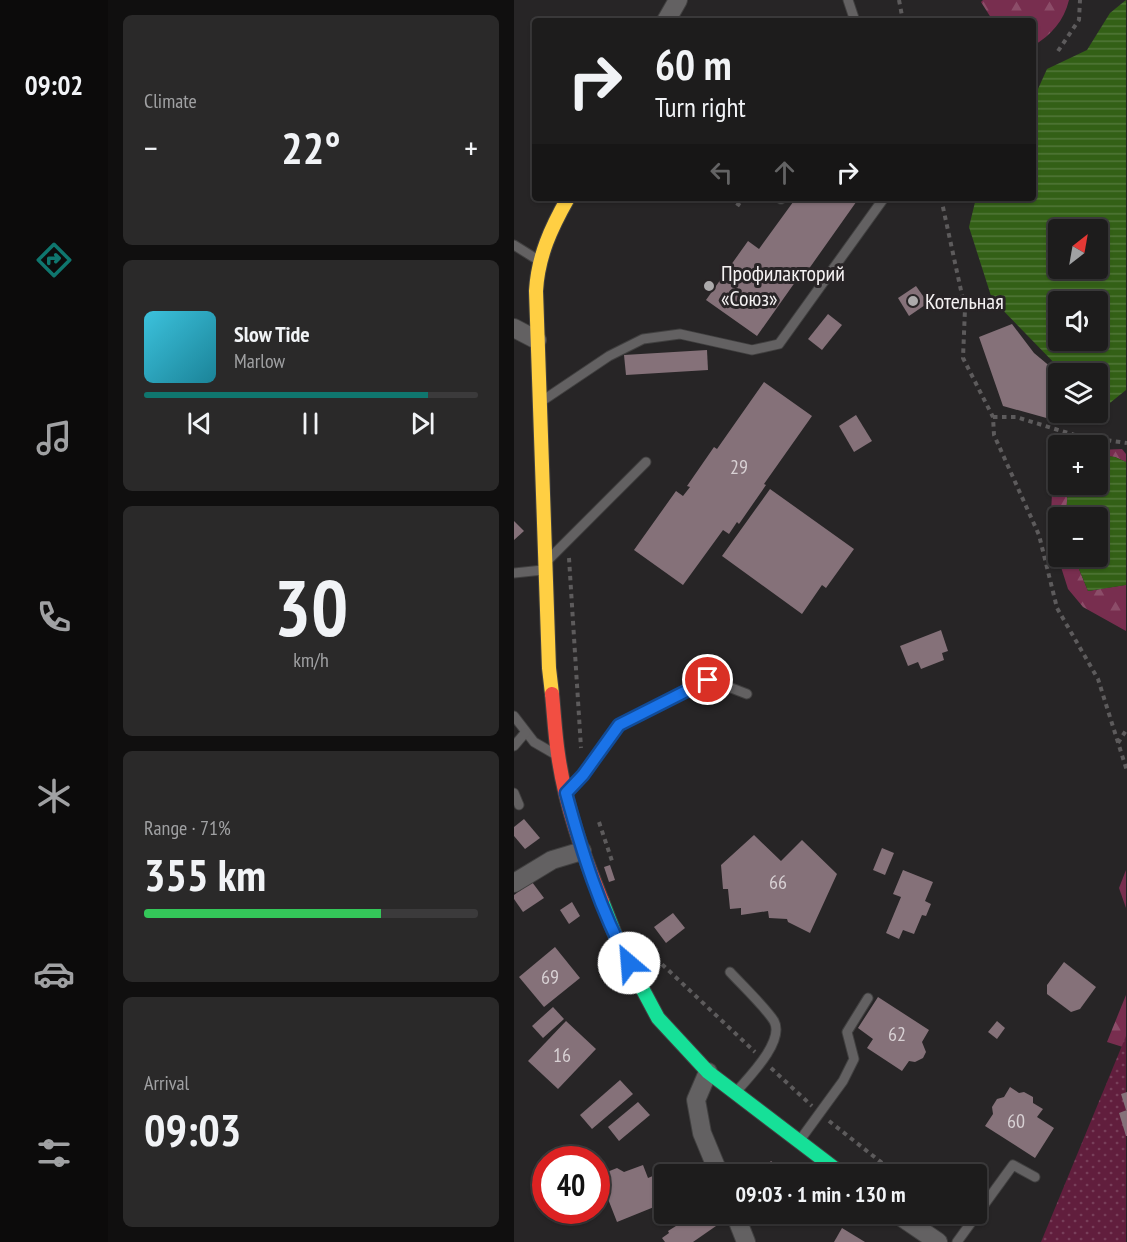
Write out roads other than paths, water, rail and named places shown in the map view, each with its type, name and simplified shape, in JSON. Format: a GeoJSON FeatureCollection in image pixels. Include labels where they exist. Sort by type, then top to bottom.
{"type":"FeatureCollection","features":[{"type":"Feature","properties":{"kind":"street"},"geometry":{"type":"LineString","coordinates":[[668,18],[678,0]]}},
{"type":"Feature","properties":{"kind":"street"},"geometry":{"type":"LineString","coordinates":[[566,201],[552,227],[540,261],[536,289],[549,668],[558,755],[566,793],[582,851],[619,945],[658,1018],[708,1072],[829,1164]]}},
{"type":"Feature","properties":{"kind":"street"},"geometry":{"type":"LineString","coordinates":[[514,328],[537,340]]}},
{"type":"Feature","properties":{"kind":"street"},"geometry":{"type":"LineString","coordinates":[[514,883],[552,860],[582,851]]}},
{"type":"Feature","properties":{"kind":"street"},"geometry":{"type":"LineString","coordinates":[[708,1072],[696,1100],[702,1133],[715,1164]]}},
{"type":"Feature","properties":{"kind":"street"},"geometry":{"type":"LineString","coordinates":[[739,1224],[746,1242]]}},
{"type":"Feature","properties":{"kind":"street"},"geometry":{"type":"LineString","coordinates":[[912,1224],[938,1242]]}},
{"type":"Feature","properties":{"kind":"lane"},"geometry":{"type":"LineString","coordinates":[[848,0],[854,18]]}},
{"type":"Feature","properties":{"kind":"lane"},"geometry":{"type":"LineString","coordinates":[[540,402],[609,356],[643,339],[680,334],[752,350],[779,344],[882,201]]}},
{"type":"Feature","properties":{"kind":"lane"},"geometry":{"type":"LineString","coordinates":[[514,245],[540,261]]}},
{"type":"Feature","properties":{"kind":"lane"},"geometry":{"type":"LineString","coordinates":[[514,573],[545,566],[646,462]]}},
{"type":"Feature","properties":{"kind":"lane"},"geometry":{"type":"LineString","coordinates":[[566,793],[583,775],[619,725],[708,680],[746,694]]}},
{"type":"Feature","properties":{"kind":"lane"},"geometry":{"type":"LineString","coordinates":[[514,716],[534,742],[558,755]]}},
{"type":"Feature","properties":{"kind":"lane"},"geometry":{"type":"LineString","coordinates":[[514,746],[525,732]]}},
{"type":"Feature","properties":{"kind":"lane"},"geometry":{"type":"LineString","coordinates":[[514,793],[519,805]]}},
{"type":"Feature","properties":{"kind":"lane"},"geometry":{"type":"LineString","coordinates":[[730,972],[775,1022],[776,1038],[763,1060],[735,1094]]}},
{"type":"Feature","properties":{"kind":"lane"},"geometry":{"type":"LineString","coordinates":[[799,1142],[843,1081],[854,1059],[847,1032],[868,998]]}},
{"type":"Feature","properties":{"kind":"lane"},"geometry":{"type":"LineString","coordinates":[[956,1242],[1013,1165],[1035,1177]]}},
{"type":"Feature","properties":{"kind":"place","name":"Профилакторий «Союз»"},"geometry":{"type":"Point","coordinates":[709,286]}},
{"type":"Feature","properties":{"kind":"place","name":"Котельная"},"geometry":{"type":"Point","coordinates":[913,301]}}]}
